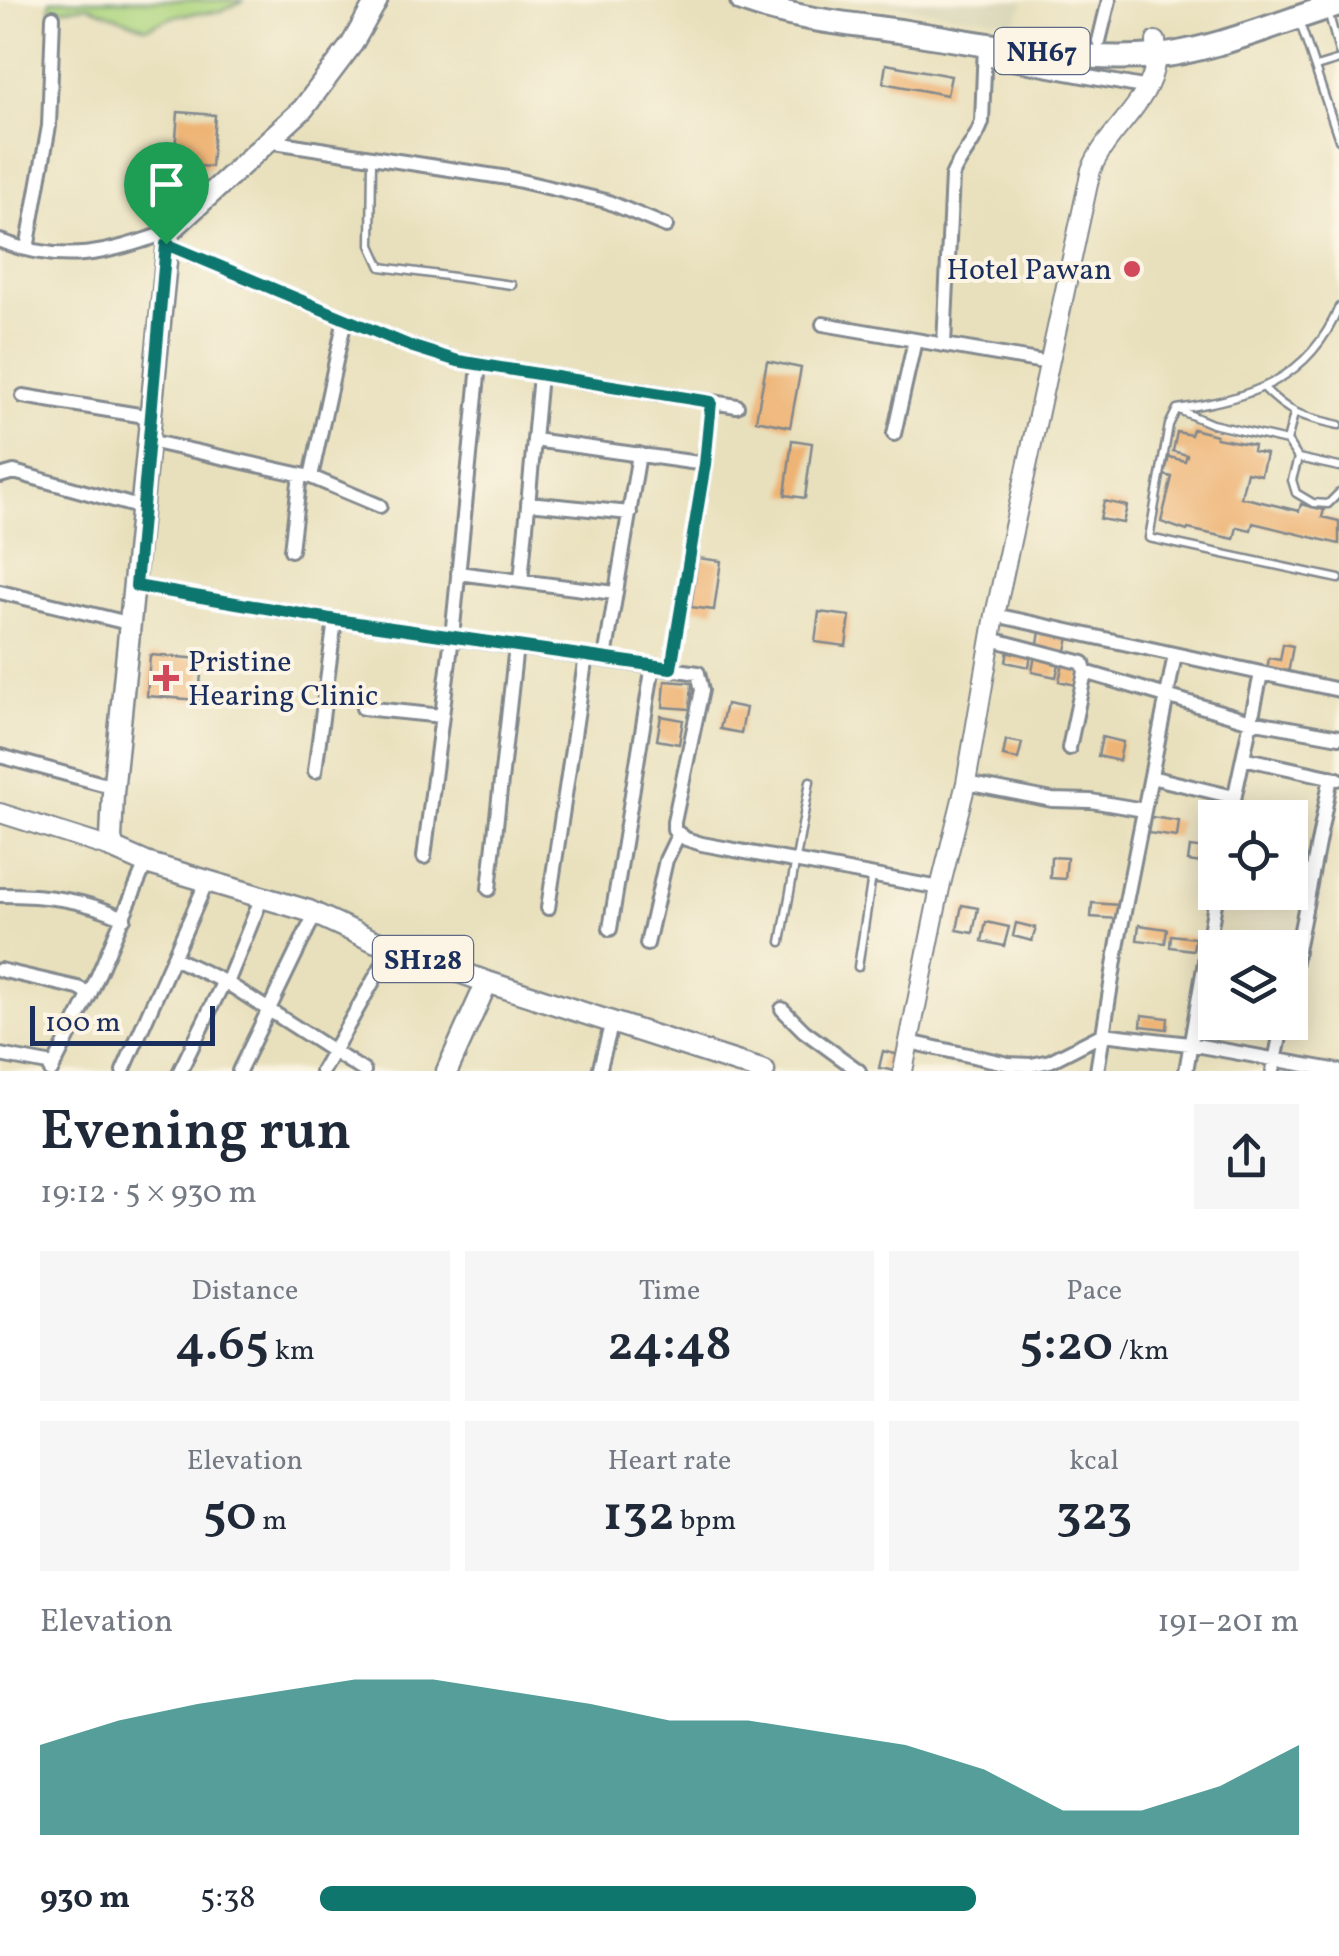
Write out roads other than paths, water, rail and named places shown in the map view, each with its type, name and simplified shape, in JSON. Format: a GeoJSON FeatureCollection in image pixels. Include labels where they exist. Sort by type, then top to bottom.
{"type":"FeatureCollection","features":[{"type":"Feature","properties":{"kind":"highway","name":"NH67"},"geometry":{"type":"LineString","coordinates":[[742,0],[784,13],[985,51],[1099,56],[1157,48]]}},
{"type":"Feature","properties":{"kind":"highway","name":"NH67"},"geometry":{"type":"LineString","coordinates":[[802,0],[1019,33],[1193,50],[1297,6],[1330,4]]}},
{"type":"Feature","properties":{"kind":"main road"},"geometry":{"type":"LineString","coordinates":[[114,850],[113,790],[168,238],[303,108],[332,73],[376,0]]}},
{"type":"Feature","properties":{"kind":"main road","name":"SH128"},"geometry":{"type":"LineString","coordinates":[[114,850],[315,914],[392,948],[487,982],[764,1071]]}},
{"type":"Feature","properties":{"kind":"main road"},"geometry":{"type":"LineString","coordinates":[[447,1071],[487,982]]}},
{"type":"Feature","properties":{"kind":"street"},"geometry":{"type":"LineString","coordinates":[[1100,40],[1110,0]]}},
{"type":"Feature","properties":{"kind":"street"},"geometry":{"type":"LineString","coordinates":[[27,249],[50,126],[53,18]]}},
{"type":"Feature","properties":{"kind":"street"},"geometry":{"type":"LineString","coordinates":[[902,1071],[966,783],[990,639],[1091,170],[1099,150],[1136,110],[1148,88],[1157,48]]}},
{"type":"Feature","properties":{"kind":"street"},"geometry":{"type":"LineString","coordinates":[[944,345],[952,176],[982,122],[985,51],[1148,88]]}},
{"type":"Feature","properties":{"kind":"street"},"geometry":{"type":"LineString","coordinates":[[266,140],[508,178],[606,200],[666,226]]}},
{"type":"Feature","properties":{"kind":"street"},"geometry":{"type":"LineString","coordinates":[[0,241],[27,249],[97,255],[168,238],[410,346],[479,365],[737,406]]}},
{"type":"Feature","properties":{"kind":"street"},"geometry":{"type":"LineString","coordinates":[[290,550],[345,318]]}},
{"type":"Feature","properties":{"kind":"street"},"geometry":{"type":"LineString","coordinates":[[823,324],[1049,363]]}},
{"type":"Feature","properties":{"kind":"street"},"geometry":{"type":"LineString","coordinates":[[894,434],[914,340]]}},
{"type":"Feature","properties":{"kind":"street"},"geometry":{"type":"LineString","coordinates":[[424,857],[452,636],[479,365]]}},
{"type":"Feature","properties":{"kind":"street"},"geometry":{"type":"LineString","coordinates":[[521,581],[540,375]]}},
{"type":"Feature","properties":{"kind":"street"},"geometry":{"type":"LineString","coordinates":[[23,396],[151,417]]}},
{"type":"Feature","properties":{"kind":"street"},"geometry":{"type":"LineString","coordinates":[[671,668],[705,464],[711,402]]}},
{"type":"Feature","properties":{"kind":"street"},"geometry":{"type":"LineString","coordinates":[[534,440],[705,464]]}},
{"type":"Feature","properties":{"kind":"street"},"geometry":{"type":"LineString","coordinates":[[148,441],[306,476],[380,506]]}},
{"type":"Feature","properties":{"kind":"street"},"geometry":{"type":"LineString","coordinates":[[605,658],[639,454]]}},
{"type":"Feature","properties":{"kind":"street"},"geometry":{"type":"LineString","coordinates":[[0,476],[14,472],[142,508]]}},
{"type":"Feature","properties":{"kind":"street"},"geometry":{"type":"LineString","coordinates":[[528,503],[630,514]]}},
{"type":"Feature","properties":{"kind":"street"},"geometry":{"type":"LineString","coordinates":[[458,573],[614,593]]}},
{"type":"Feature","properties":{"kind":"street"},"geometry":{"type":"LineString","coordinates":[[136,586],[698,674],[702,681],[674,822],[678,835],[702,844],[940,888]]}},
{"type":"Feature","properties":{"kind":"street"},"geometry":{"type":"LineString","coordinates":[[0,592],[132,624]]}},
{"type":"Feature","properties":{"kind":"street"},"geometry":{"type":"LineString","coordinates":[[995,615],[1339,690]]}},
{"type":"Feature","properties":{"kind":"street"},"geometry":{"type":"LineString","coordinates":[[316,771],[336,620]]}},
{"type":"Feature","properties":{"kind":"street"},"geometry":{"type":"LineString","coordinates":[[990,639],[1078,661],[1086,667],[1068,748]]}},
{"type":"Feature","properties":{"kind":"street"},"geometry":{"type":"LineString","coordinates":[[489,889],[516,646]]}},
{"type":"Feature","properties":{"kind":"street"},"geometry":{"type":"LineString","coordinates":[[1097,1071],[1175,655]]}},
{"type":"Feature","properties":{"kind":"street"},"geometry":{"type":"LineString","coordinates":[[548,908],[586,656]]}},
{"type":"Feature","properties":{"kind":"street"},"geometry":{"type":"LineString","coordinates":[[610,929],[652,665]]}},
{"type":"Feature","properties":{"kind":"street"},"geometry":{"type":"LineString","coordinates":[[1086,672],[1251,720],[1339,738]]}},
{"type":"Feature","properties":{"kind":"street"},"geometry":{"type":"LineString","coordinates":[[1233,800],[1261,674]]}},
{"type":"Feature","properties":{"kind":"street"},"geometry":{"type":"LineString","coordinates":[[363,708],[442,716]]}},
{"type":"Feature","properties":{"kind":"street"},"geometry":{"type":"LineString","coordinates":[[0,756],[113,790]]}},
{"type":"Feature","properties":{"kind":"street"},"geometry":{"type":"LineString","coordinates":[[1243,758],[1335,778],[1302,930]]}},
{"type":"Feature","properties":{"kind":"street"},"geometry":{"type":"LineString","coordinates":[[1151,777],[1234,797]]}},
{"type":"Feature","properties":{"kind":"street"},"geometry":{"type":"LineString","coordinates":[[966,783],[1052,800],[1091,801],[1144,810]]}},
{"type":"Feature","properties":{"kind":"street","name":"SH128"},"geometry":{"type":"LineString","coordinates":[[0,814],[114,850]]}},
{"type":"Feature","properties":{"kind":"street"},"geometry":{"type":"LineString","coordinates":[[647,944],[666,860],[678,835]]}},
{"type":"Feature","properties":{"kind":"street"},"geometry":{"type":"LineString","coordinates":[[0,1056],[52,1068],[90,994],[146,863]]}},
{"type":"Feature","properties":{"kind":"street"},"geometry":{"type":"LineString","coordinates":[[123,1071],[207,882]]}},
{"type":"Feature","properties":{"kind":"street"},"geometry":{"type":"LineString","coordinates":[[0,895],[63,897],[94,904],[124,918]]}},
{"type":"Feature","properties":{"kind":"street"},"geometry":{"type":"LineString","coordinates":[[180,1071],[226,982],[262,897]]}},
{"type":"Feature","properties":{"kind":"street"},"geometry":{"type":"LineString","coordinates":[[1186,1071],[1215,910]]}},
{"type":"Feature","properties":{"kind":"street"},"geometry":{"type":"LineString","coordinates":[[240,1071],[315,914]]}},
{"type":"Feature","properties":{"kind":"street"},"geometry":{"type":"LineString","coordinates":[[322,1071],[392,948]]}},
{"type":"Feature","properties":{"kind":"street"},"geometry":{"type":"LineString","coordinates":[[174,958],[226,982],[364,1071]]}},
{"type":"Feature","properties":{"kind":"street"},"geometry":{"type":"LineString","coordinates":[[0,970],[90,994]]}},
{"type":"Feature","properties":{"kind":"street"},"geometry":{"type":"LineString","coordinates":[[782,1010],[859,1071]]}},
{"type":"Feature","properties":{"kind":"street"},"geometry":{"type":"LineString","coordinates":[[598,1071],[612,1022]]}},
{"type":"Feature","properties":{"kind":"street"},"geometry":{"type":"LineString","coordinates":[[909,1042],[1009,1064],[1031,1065],[1050,1061],[1103,1034],[1189,1044],[1274,1065],[1339,1071]]}},
{"type":"Feature","properties":{"kind":"street"},"geometry":{"type":"LineString","coordinates":[[1274,1065],[1279,1040]]}},
{"type":"Feature","properties":{"kind":"lane"},"geometry":{"type":"LineString","coordinates":[[1330,4],[1339,52]]}},
{"type":"Feature","properties":{"kind":"lane"},"geometry":{"type":"LineString","coordinates":[[1297,6],[1339,140]]}},
{"type":"Feature","properties":{"kind":"lane"},"geometry":{"type":"LineString","coordinates":[[1316,68],[1339,60]]}},
{"type":"Feature","properties":{"kind":"lane"},"geometry":{"type":"LineString","coordinates":[[372,157],[371,245],[381,266],[393,271],[512,286]]}},
{"type":"Feature","properties":{"kind":"lane"},"geometry":{"type":"LineString","coordinates":[[1178,409],[1224,402],[1280,380],[1326,333],[1339,307]]}},
{"type":"Feature","properties":{"kind":"lane"},"geometry":{"type":"LineString","coordinates":[[1264,388],[1294,414],[1339,425]]}},
{"type":"Feature","properties":{"kind":"lane"},"geometry":{"type":"LineString","coordinates":[[1178,409],[1212,424],[1288,441]]}},
{"type":"Feature","properties":{"kind":"lane"},"geometry":{"type":"LineString","coordinates":[[1178,409],[1170,425],[1149,538],[1339,580]]}},
{"type":"Feature","properties":{"kind":"lane"},"geometry":{"type":"LineString","coordinates":[[1294,414],[1288,441],[1298,458],[1292,480],[1296,493],[1313,503],[1328,504],[1339,493]]}},
{"type":"Feature","properties":{"kind":"lane"},"geometry":{"type":"LineString","coordinates":[[1298,458],[1339,467]]}},
{"type":"Feature","properties":{"kind":"lane"},"geometry":{"type":"LineString","coordinates":[[781,942],[810,781]]}},
{"type":"Feature","properties":{"kind":"lane"},"geometry":{"type":"LineString","coordinates":[[858,967],[872,876]]}},
{"type":"Feature","properties":{"kind":"place","name":"Hotel Pawan"},"geometry":{"type":"Point","coordinates":[1132,269]}},
{"type":"Feature","properties":{"kind":"place","name":"Pristine Hearing Clinic"},"geometry":{"type":"Point","coordinates":[166,678]}}]}
